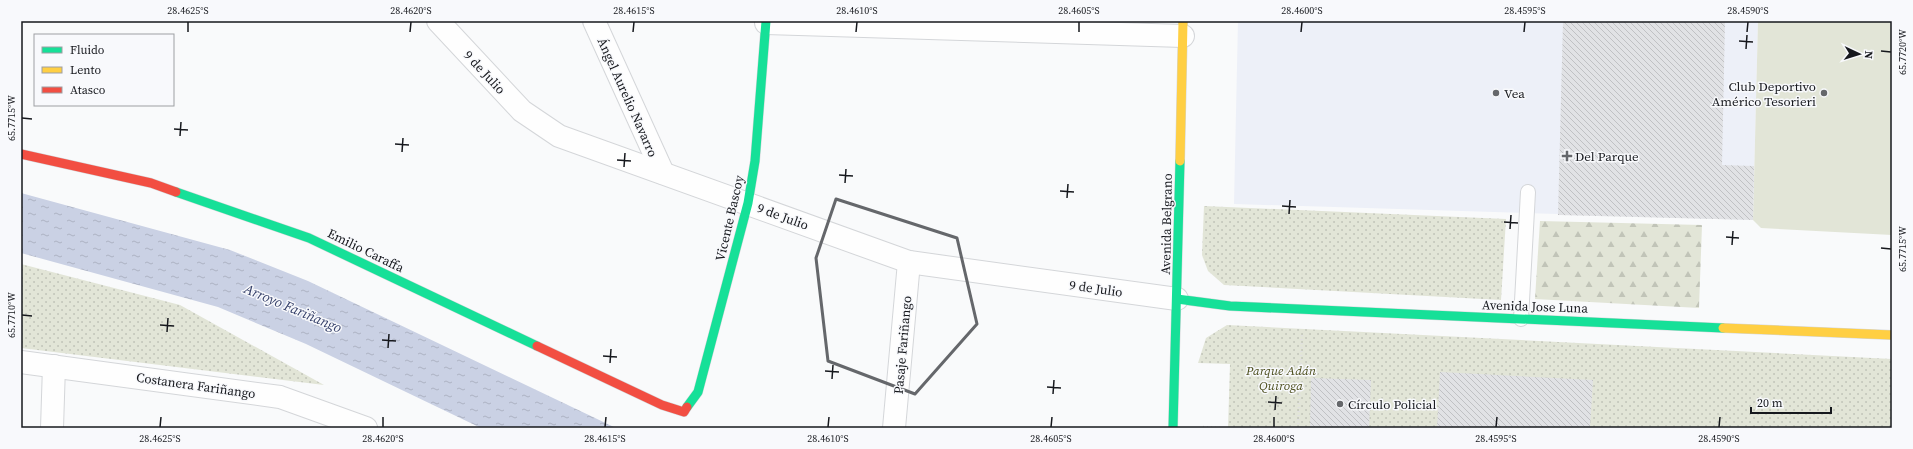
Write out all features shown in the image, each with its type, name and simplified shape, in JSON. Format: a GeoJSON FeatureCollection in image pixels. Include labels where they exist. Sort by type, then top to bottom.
{"type":"FeatureCollection","features":[{"type":"Feature","properties":{"kind":"street","name":"9 de Julio"},"geometry":{"type":"LineString","coordinates":[[438,21],[522,111],[559,136],[909,262],[1177,299]]}},
{"type":"Feature","properties":{"kind":"street","name":"Ángel Aurelio Navarro"},"geometry":{"type":"LineString","coordinates":[[594,21],[663,173]]}},
{"type":"Feature","properties":{"kind":"street"},"geometry":{"type":"LineString","coordinates":[[766,22],[1183,28]]}},
{"type":"Feature","properties":{"kind":"street","name":"Vicente Bascoy"},"geometry":{"type":"LineString","coordinates":[[684,412],[698,392],[748,203],[755,161],[766,22]]}},
{"type":"Feature","properties":{"kind":"street","name":"Avenida Belgrano"},"geometry":{"type":"LineString","coordinates":[[1173,428],[1183,28]]}},
{"type":"Feature","properties":{"kind":"street","name":"Emilio Caraffa"},"geometry":{"type":"LineString","coordinates":[[21,154],[151,183],[310,238],[655,401],[684,412]]}},
{"type":"Feature","properties":{"kind":"street","name":"Pasaje Fariñango"},"geometry":{"type":"LineString","coordinates":[[894,428],[909,262]]}},
{"type":"Feature","properties":{"kind":"street","name":"Avenida Jose Luna"},"geometry":{"type":"LineString","coordinates":[[1177,299],[1230,306],[1892,335]]}},
{"type":"Feature","properties":{"kind":"street","name":"Costanera Fariñango"},"geometry":{"type":"LineString","coordinates":[[21,362],[280,397],[324,421],[366,428]]}},
{"type":"Feature","properties":{"kind":"street"},"geometry":{"type":"LineString","coordinates":[[52,428],[54,366]]}},
{"type":"Feature","properties":{"kind":"lane"},"geometry":{"type":"LineString","coordinates":[[1521,319],[1528,192]]}},
{"type":"Feature","properties":{"kind":"path"},"geometry":{"type":"LineString","coordinates":[[1298,428],[1302,334]]}},
{"type":"Feature","properties":{"kind":"path"},"geometry":{"type":"LineString","coordinates":[[1203,427],[1220,428]]}},
{"type":"Feature","properties":{"kind":"highlighted area"},"geometry":{"type":"Polygon","coordinates":[[[836,199],[957,238],[977,324],[915,394],[828,361],[816,258],[836,199]]]}},
{"type":"Feature","properties":{"kind":"shaded area","name":"Vea"},"geometry":{"type":"Polygon","coordinates":[[[1238,21],[1758,21],[1753,220],[1234,204],[1238,21]]]}},
{"type":"Feature","properties":{"kind":"green space","name":"Club Deportivo Américo Tesorieri"},"geometry":{"type":"Polygon","coordinates":[[[1758,21],[1892,21],[1892,235],[1761,228],[1753,220],[1758,21]]]}},
{"type":"Feature","properties":{"kind":"green space"},"geometry":{"type":"Polygon","coordinates":[[[1204,206],[1506,219],[1501,300],[1224,285],[1208,271],[1202,255],[1204,206]]]}},
{"type":"Feature","properties":{"kind":"green space"},"geometry":{"type":"Polygon","coordinates":[[[1540,221],[1702,225],[1699,308],[1535,299],[1540,221]]]}},
{"type":"Feature","properties":{"kind":"green space"},"geometry":{"type":"Polygon","coordinates":[[[21,264],[180,305],[324,385],[21,348],[21,264]]]}},
{"type":"Feature","properties":{"kind":"green space","name":"Parque Adán Quiroga"},"geometry":{"type":"Polygon","coordinates":[[[1227,325],[1892,359],[1892,428],[1228,428],[1230,364],[1198,363],[1206,338],[1227,325]]]}},
{"type":"Feature","properties":{"kind":"water","name":"Arroyo Fariñango"},"geometry":{"type":"Polygon","coordinates":[[[21,193],[230,250],[308,281],[616,428],[481,428],[306,344],[218,307],[21,253],[21,193]]]}},
{"type":"Feature","properties":{"kind":"building"},"geometry":{"type":"Polygon","coordinates":[[[1563,21],[1725,21],[1722,165],[1754,166],[1753,220],[1558,215],[1563,21]]]}},
{"type":"Feature","properties":{"kind":"building"},"geometry":{"type":"Polygon","coordinates":[[[1440,372],[1593,380],[1590,428],[1437,428],[1440,372]]]}},
{"type":"Feature","properties":{"kind":"building","name":"Círculo Policial"},"geometry":{"type":"Polygon","coordinates":[[[1311,378],[1371,380],[1369,428],[1310,428],[1311,378]]]}},
{"type":"Feature","properties":{"kind":"traffic: fast"},"geometry":{"type":"LineString","coordinates":[[687,407],[698,392],[748,203],[755,161],[766,21]]}},
{"type":"Feature","properties":{"kind":"traffic: fast"},"geometry":{"type":"LineString","coordinates":[[1173,428],[1180,161]]}},
{"type":"Feature","properties":{"kind":"traffic: fast"},"geometry":{"type":"LineString","coordinates":[[176,192],[309,238],[537,346]]}},
{"type":"Feature","properties":{"kind":"traffic: fast"},"geometry":{"type":"LineString","coordinates":[[1177,299],[1230,306],[1723,328]]}},
{"type":"Feature","properties":{"kind":"traffic: slow"},"geometry":{"type":"LineString","coordinates":[[1180,161],[1183,21]]}},
{"type":"Feature","properties":{"kind":"traffic: slow"},"geometry":{"type":"LineString","coordinates":[[1723,328],[1892,335]]}},
{"type":"Feature","properties":{"kind":"traffic: jam"},"geometry":{"type":"LineString","coordinates":[[21,154],[151,183],[176,192]]}},
{"type":"Feature","properties":{"kind":"traffic: jam"},"geometry":{"type":"LineString","coordinates":[[537,346],[662,405],[684,412],[687,407]]}},
{"type":"Feature","properties":{"kind":"place","name":"Vea"},"geometry":{"type":"Point","coordinates":[1496,93]}},
{"type":"Feature","properties":{"kind":"place","name":"Club Deportivo Américo Tesorieri"},"geometry":{"type":"Point","coordinates":[1824,93]}},
{"type":"Feature","properties":{"kind":"place","name":"Del Parque"},"geometry":{"type":"Point","coordinates":[1567,156]}},
{"type":"Feature","properties":{"kind":"place","name":"Círculo Policial"},"geometry":{"type":"Point","coordinates":[1340,404]}}]}
